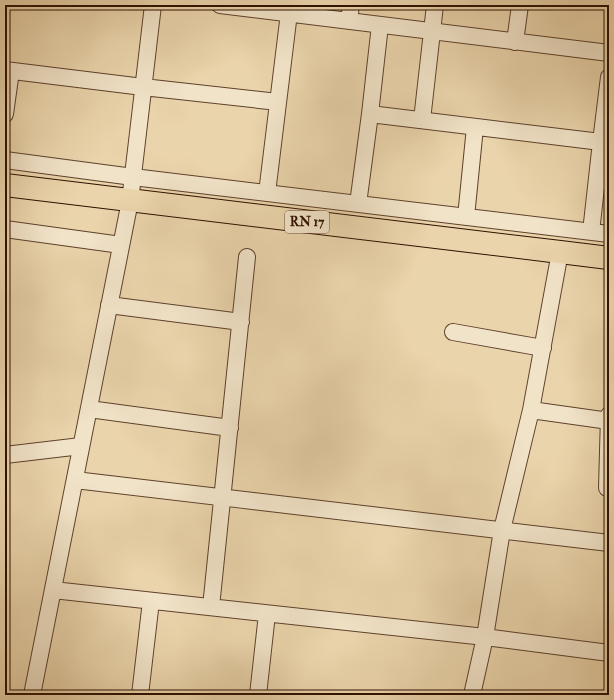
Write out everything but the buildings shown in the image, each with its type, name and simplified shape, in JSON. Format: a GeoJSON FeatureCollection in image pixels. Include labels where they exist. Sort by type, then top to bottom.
{"type":"FeatureCollection","features":[{"type":"Feature","properties":{"kind":"main road","name":"RN 17"},"geometry":{"type":"LineString","coordinates":[[5,185],[609,258]]}},
{"type":"Feature","properties":{"kind":"street"},"geometry":{"type":"LineString","coordinates":[[32,695],[130,201],[153,5]]}},
{"type":"Feature","properties":{"kind":"street"},"geometry":{"type":"LineString","coordinates":[[220,5],[256,7],[288,14],[609,54]]}},
{"type":"Feature","properties":{"kind":"street"},"geometry":{"type":"LineString","coordinates":[[349,21],[350,5]]}},
{"type":"Feature","properties":{"kind":"street"},"geometry":{"type":"LineString","coordinates":[[422,120],[435,5]]}},
{"type":"Feature","properties":{"kind":"street"},"geometry":{"type":"LineString","coordinates":[[515,42],[520,5]]}},
{"type":"Feature","properties":{"kind":"street"},"geometry":{"type":"LineString","coordinates":[[267,193],[288,14]]}},
{"type":"Feature","properties":{"kind":"street"},"geometry":{"type":"LineString","coordinates":[[358,204],[380,25]]}},
{"type":"Feature","properties":{"kind":"street"},"geometry":{"type":"LineString","coordinates":[[5,114],[8,71],[278,102]]}},
{"type":"Feature","properties":{"kind":"street"},"geometry":{"type":"LineString","coordinates":[[591,232],[605,143],[609,77]]}},
{"type":"Feature","properties":{"kind":"street"},"geometry":{"type":"LineString","coordinates":[[370,114],[605,143]]}},
{"type":"Feature","properties":{"kind":"street"},"geometry":{"type":"LineString","coordinates":[[466,217],[475,127]]}},
{"type":"Feature","properties":{"kind":"street"},"geometry":{"type":"LineString","coordinates":[[5,160],[133,177],[609,234]]}},
{"type":"Feature","properties":{"kind":"street"},"geometry":{"type":"LineString","coordinates":[[5,229],[122,244]]}},
{"type":"Feature","properties":{"kind":"street"},"geometry":{"type":"LineString","coordinates":[[472,695],[485,637],[502,530],[531,410],[560,252]]}},
{"type":"Feature","properties":{"kind":"street"},"geometry":{"type":"LineString","coordinates":[[211,607],[247,257]]}},
{"type":"Feature","properties":{"kind":"street"},"geometry":{"type":"LineString","coordinates":[[109,305],[241,322]]}},
{"type":"Feature","properties":{"kind":"street"},"geometry":{"type":"LineString","coordinates":[[453,332],[542,348]]}},
{"type":"Feature","properties":{"kind":"street"},"geometry":{"type":"LineString","coordinates":[[89,409],[230,428]]}},
{"type":"Feature","properties":{"kind":"street"},"geometry":{"type":"LineString","coordinates":[[531,410],[609,421]]}},
{"type":"Feature","properties":{"kind":"street"},"geometry":{"type":"LineString","coordinates":[[609,415],[607,488],[609,488]]}},
{"type":"Feature","properties":{"kind":"street"},"geometry":{"type":"LineString","coordinates":[[5,455],[81,446]]}},
{"type":"Feature","properties":{"kind":"street"},"geometry":{"type":"LineString","coordinates":[[75,480],[609,543]]}},
{"type":"Feature","properties":{"kind":"street"},"geometry":{"type":"LineString","coordinates":[[53,590],[485,637],[609,653]]}},
{"type":"Feature","properties":{"kind":"street"},"geometry":{"type":"LineString","coordinates":[[140,695],[151,601]]}},
{"type":"Feature","properties":{"kind":"street"},"geometry":{"type":"LineString","coordinates":[[258,695],[267,614]]}}]}
